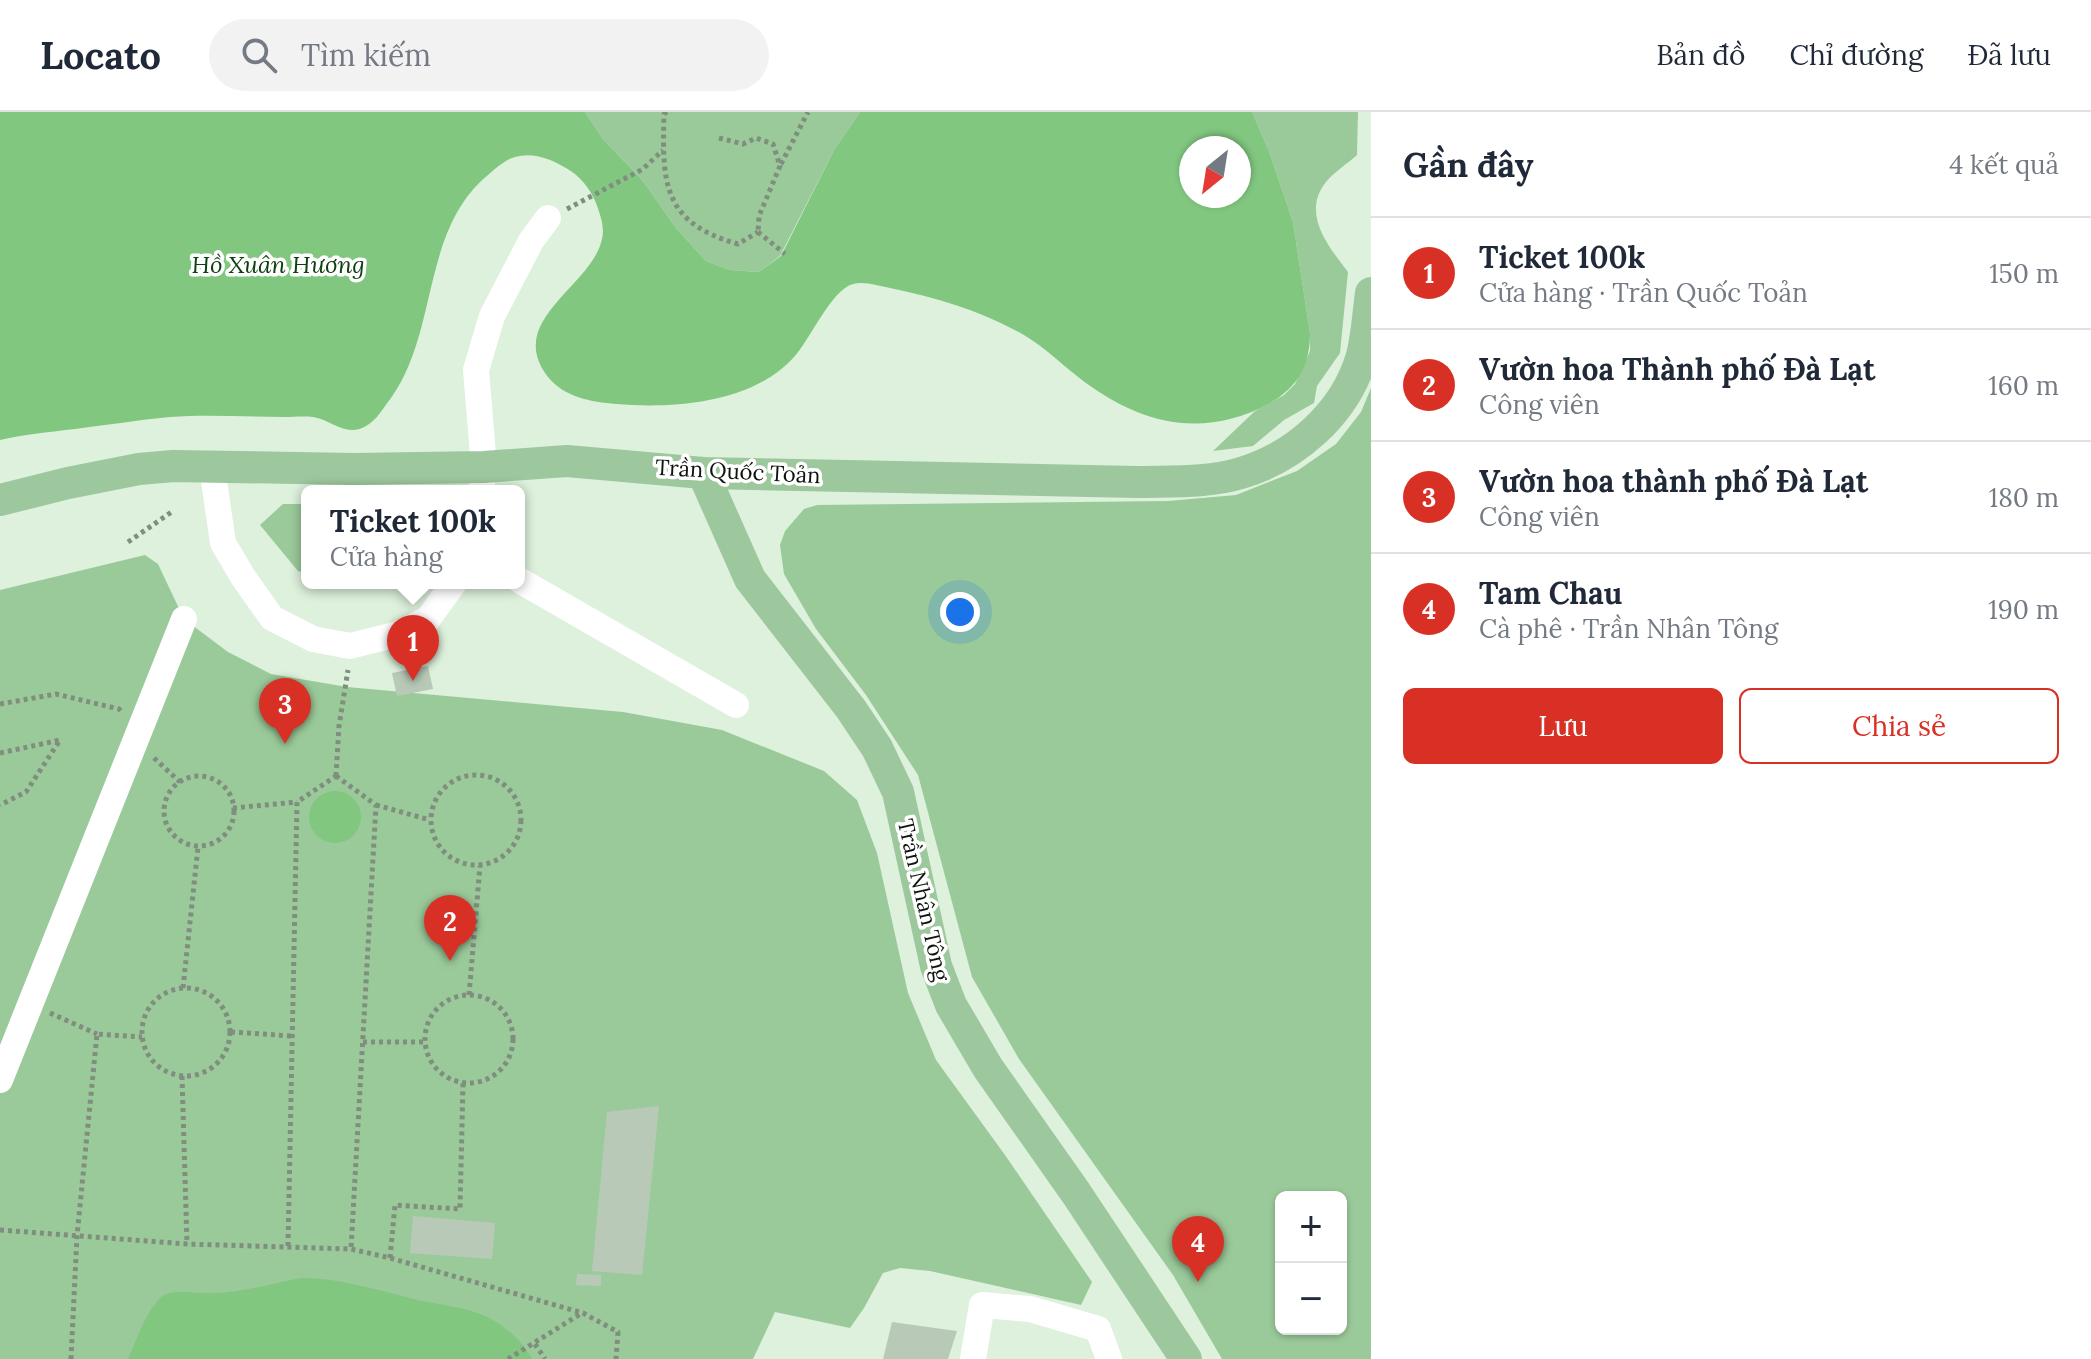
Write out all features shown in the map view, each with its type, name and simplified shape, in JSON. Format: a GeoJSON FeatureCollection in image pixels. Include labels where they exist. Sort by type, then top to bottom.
{"type":"FeatureCollection","features":[{"type":"Feature","properties":{"kind":"main road","name":"Trần Quốc Toản"},"geometry":{"type":"LineString","coordinates":[[0,500],[139,469],[173,466],[354,469],[482,479],[567,461],[703,473],[1137,482],[1192,480],[1240,473],[1299,446],[1339,404],[1361,359],[1371,293]]}},
{"type":"Feature","properties":{"kind":"main road","name":"Trần Nhân Tông"},"geometry":{"type":"LineString","coordinates":[[703,473],[750,579],[851,709],[877,748],[898,792],[936,966],[951,1005],[988,1068],[1076,1193],[1186,1359]]}},
{"type":"Feature","properties":{"kind":"lane"},"geometry":{"type":"LineString","coordinates":[[482,479],[476,370],[492,316],[531,241],[548,218]]}},
{"type":"Feature","properties":{"kind":"lane"},"geometry":{"type":"LineString","coordinates":[[212,467],[223,543],[272,618],[313,639],[350,646],[398,634],[428,619],[450,589]]}},
{"type":"Feature","properties":{"kind":"lane"},"geometry":{"type":"LineString","coordinates":[[525,583],[736,705]]}},
{"type":"Feature","properties":{"kind":"lane"},"geometry":{"type":"LineString","coordinates":[[0,1080],[184,619]]}},
{"type":"Feature","properties":{"kind":"lane"},"geometry":{"type":"LineString","coordinates":[[973,1359],[982,1305],[1030,1309],[1098,1329],[1109,1359]]}},
{"type":"Feature","properties":{"kind":"path"},"geometry":{"type":"LineString","coordinates":[[667,112],[664,114],[664,170],[670,196],[690,224],[719,239],[738,244],[758,232]]}},
{"type":"Feature","properties":{"kind":"path"},"geometry":{"type":"LineString","coordinates":[[758,232],[759,216],[808,112]]}},
{"type":"Feature","properties":{"kind":"path"},"geometry":{"type":"LineString","coordinates":[[719,138],[743,144],[756,138],[773,144],[780,166]]}},
{"type":"Feature","properties":{"kind":"path"},"geometry":{"type":"LineString","coordinates":[[582,202],[643,169],[663,150]]}},
{"type":"Feature","properties":{"kind":"path"},"geometry":{"type":"LineString","coordinates":[[758,232],[785,254]]}},
{"type":"Feature","properties":{"kind":"path"},"geometry":{"type":"LineString","coordinates":[[128,542],[173,511]]}},
{"type":"Feature","properties":{"kind":"path"},"geometry":{"type":"LineString","coordinates":[[336,776],[350,646]]}},
{"type":"Feature","properties":{"kind":"path"},"geometry":{"type":"LineString","coordinates":[[0,704],[56,694],[119,709],[136,740],[180,782]]}},
{"type":"Feature","properties":{"kind":"path"},"geometry":{"type":"LineString","coordinates":[[0,753],[60,740],[26,792],[0,805]]}},
{"type":"Feature","properties":{"kind":"path"},"geometry":{"type":"LineString","coordinates":[[233,808],[297,802],[336,776]]}},
{"type":"Feature","properties":{"kind":"path"},"geometry":{"type":"LineString","coordinates":[[336,776],[376,805],[430,820]]}},
{"type":"Feature","properties":{"kind":"path"},"geometry":{"type":"LineString","coordinates":[[464,776],[493,778],[506,786],[521,811],[517,841],[508,853],[495,862],[480,866],[465,865],[451,859],[432,835],[430,820],[440,792],[450,782],[464,776]]}},
{"type":"Feature","properties":{"kind":"path"},"geometry":{"type":"LineString","coordinates":[[191,777],[213,780],[230,796],[233,808],[228,830],[220,839],[198,847],[177,839],[165,821],[166,799],[180,782],[191,777]]}},
{"type":"Feature","properties":{"kind":"path"},"geometry":{"type":"LineString","coordinates":[[288,1246],[297,802]]}},
{"type":"Feature","properties":{"kind":"path"},"geometry":{"type":"LineString","coordinates":[[351,1249],[376,805]]}},
{"type":"Feature","properties":{"kind":"path"},"geometry":{"type":"LineString","coordinates":[[183,988],[198,847]]}},
{"type":"Feature","properties":{"kind":"path"},"geometry":{"type":"LineString","coordinates":[[469,995],[480,866]]}},
{"type":"Feature","properties":{"kind":"path"},"geometry":{"type":"LineString","coordinates":[[183,988],[197,989],[211,995],[221,1005],[231,1032],[229,1046],[222,1059],[211,1069],[197,1075],[182,1076],[155,1064],[142,1037],[148,1010],[157,999],[169,991],[183,988]]}},
{"type":"Feature","properties":{"kind":"path"},"geometry":{"type":"LineString","coordinates":[[469,995],[495,1003],[506,1014],[514,1041],[504,1068],[478,1083],[463,1083],[437,1069],[428,1056],[425,1042],[432,1015],[442,1004],[469,995]]}},
{"type":"Feature","properties":{"kind":"path"},"geometry":{"type":"LineString","coordinates":[[30,1004],[97,1034],[142,1037]]}},
{"type":"Feature","properties":{"kind":"path"},"geometry":{"type":"LineString","coordinates":[[231,1032],[292,1036]]}},
{"type":"Feature","properties":{"kind":"path"},"geometry":{"type":"LineString","coordinates":[[71,1359],[77,1236],[97,1034]]}},
{"type":"Feature","properties":{"kind":"path"},"geometry":{"type":"LineString","coordinates":[[363,1042],[425,1042]]}},
{"type":"Feature","properties":{"kind":"path"},"geometry":{"type":"LineString","coordinates":[[182,1076],[187,1244]]}},
{"type":"Feature","properties":{"kind":"path"},"geometry":{"type":"LineString","coordinates":[[390,1258],[395,1205],[460,1209],[463,1083]]}},
{"type":"Feature","properties":{"kind":"path"},"geometry":{"type":"LineString","coordinates":[[0,1230],[187,1244],[351,1249],[583,1313],[618,1332],[616,1359]]}},
{"type":"Feature","properties":{"kind":"path"},"geometry":{"type":"LineString","coordinates":[[508,1359],[583,1313]]}},
{"type":"Feature","properties":{"kind":"path"},"geometry":{"type":"LineString","coordinates":[[535,1344],[545,1359]]}},
{"type":"Feature","properties":{"kind":"shaded area"},"geometry":{"type":"Polygon","coordinates":[[[585,112],[860,112],[834,150],[780,256],[759,272],[730,270],[706,261],[676,228],[643,181],[603,139],[585,112]]]}},
{"type":"Feature","properties":{"kind":"shaded area"},"geometry":{"type":"Polygon","coordinates":[[[1252,112],[1358,112],[1357,155],[1323,186],[1316,209],[1321,232],[1348,272],[1340,353],[1317,386],[1314,403],[1284,420],[1253,446],[1213,451],[1255,411],[1284,395],[1295,384],[1310,351],[1293,222],[1252,112]]]}},
{"type":"Feature","properties":{"kind":"shaded area"},"geometry":{"type":"Polygon","coordinates":[[[1371,388],[1371,1359],[1222,1359],[1173,1275],[1019,1059],[972,977],[918,775],[866,695],[816,629],[784,574],[780,545],[785,531],[804,509],[817,505],[1168,501],[1236,495],[1297,471],[1336,444],[1361,412],[1371,388]]]}},
{"type":"Feature","properties":{"kind":"shaded area"},"geometry":{"type":"Polygon","coordinates":[[[283,504],[301,504],[301,572],[298,571],[260,525],[283,504]]]}},
{"type":"Feature","properties":{"kind":"shaded area"},"geometry":{"type":"Polygon","coordinates":[[[145,555],[158,564],[184,619],[228,652],[271,674],[347,687],[623,712],[722,730],[824,771],[857,800],[877,853],[908,993],[936,1060],[1092,1282],[1081,1305],[930,1271],[900,1268],[883,1273],[850,1328],[775,1312],[753,1359],[0,1359],[0,590],[145,555]]]}},
{"type":"Feature","properties":{"kind":"water","name":"Hồ Xuân Hương"},"geometry":{"type":"Polygon","coordinates":[[[0,112],[585,112],[603,139],[643,181],[676,228],[706,261],[730,270],[759,272],[781,256],[834,150],[860,112],[1252,112],[1293,222],[1310,333],[1305,365],[1295,382],[1280,397],[1244,415],[1194,424],[1146,415],[1122,405],[1099,392],[1031,340],[992,319],[925,296],[858,283],[845,288],[829,305],[794,357],[757,384],[711,400],[687,403],[639,405],[588,400],[570,394],[548,377],[537,357],[536,338],[543,321],[595,256],[602,239],[602,221],[591,192],[575,174],[560,164],[526,155],[512,158],[488,175],[467,198],[451,224],[406,371],[391,398],[366,426],[345,429],[310,417],[184,416],[0,440],[0,112]]]}},
{"type":"Feature","properties":{"kind":"water"},"geometry":{"type":"Polygon","coordinates":[[[335,791],[353,799],[361,817],[353,835],[335,843],[317,835],[309,817],[317,799],[335,791]]]}},
{"type":"Feature","properties":{"kind":"water"},"geometry":{"type":"Polygon","coordinates":[[[301,1278],[342,1282],[473,1312],[505,1328],[532,1359],[128,1359],[150,1311],[164,1295],[226,1292],[301,1278]]]}},
{"type":"Feature","properties":{"kind":"building"},"geometry":{"type":"Polygon","coordinates":[[[428,666],[433,689],[397,696],[392,673],[428,666]]]}},
{"type":"Feature","properties":{"kind":"building"},"geometry":{"type":"Polygon","coordinates":[[[659,1106],[642,1275],[592,1271],[607,1112],[659,1106]]]}},
{"type":"Feature","properties":{"kind":"building"},"geometry":{"type":"Polygon","coordinates":[[[413,1216],[495,1223],[492,1259],[410,1253],[413,1216]]]}},
{"type":"Feature","properties":{"kind":"building"},"geometry":{"type":"Polygon","coordinates":[[[577,1274],[601,1275],[601,1286],[576,1285],[577,1274]]]}},
{"type":"Feature","properties":{"kind":"building"},"geometry":{"type":"Polygon","coordinates":[[[892,1322],[957,1331],[948,1359],[883,1359],[892,1322]]]}},
{"type":"Feature","properties":{"kind":"place","name":"Ticket 100k"},"geometry":{"type":"Point","coordinates":[413,681]}},
{"type":"Feature","properties":{"kind":"place","name":"Vườn hoa thành phố Đà Lạt"},"geometry":{"type":"Point","coordinates":[285,744]}},
{"type":"Feature","properties":{"kind":"place","name":"Vườn hoa Thành phố Đà Lạt"},"geometry":{"type":"Point","coordinates":[450,961]}},
{"type":"Feature","properties":{"kind":"place","name":"Tam Chau"},"geometry":{"type":"Point","coordinates":[1198,1282]}}]}
